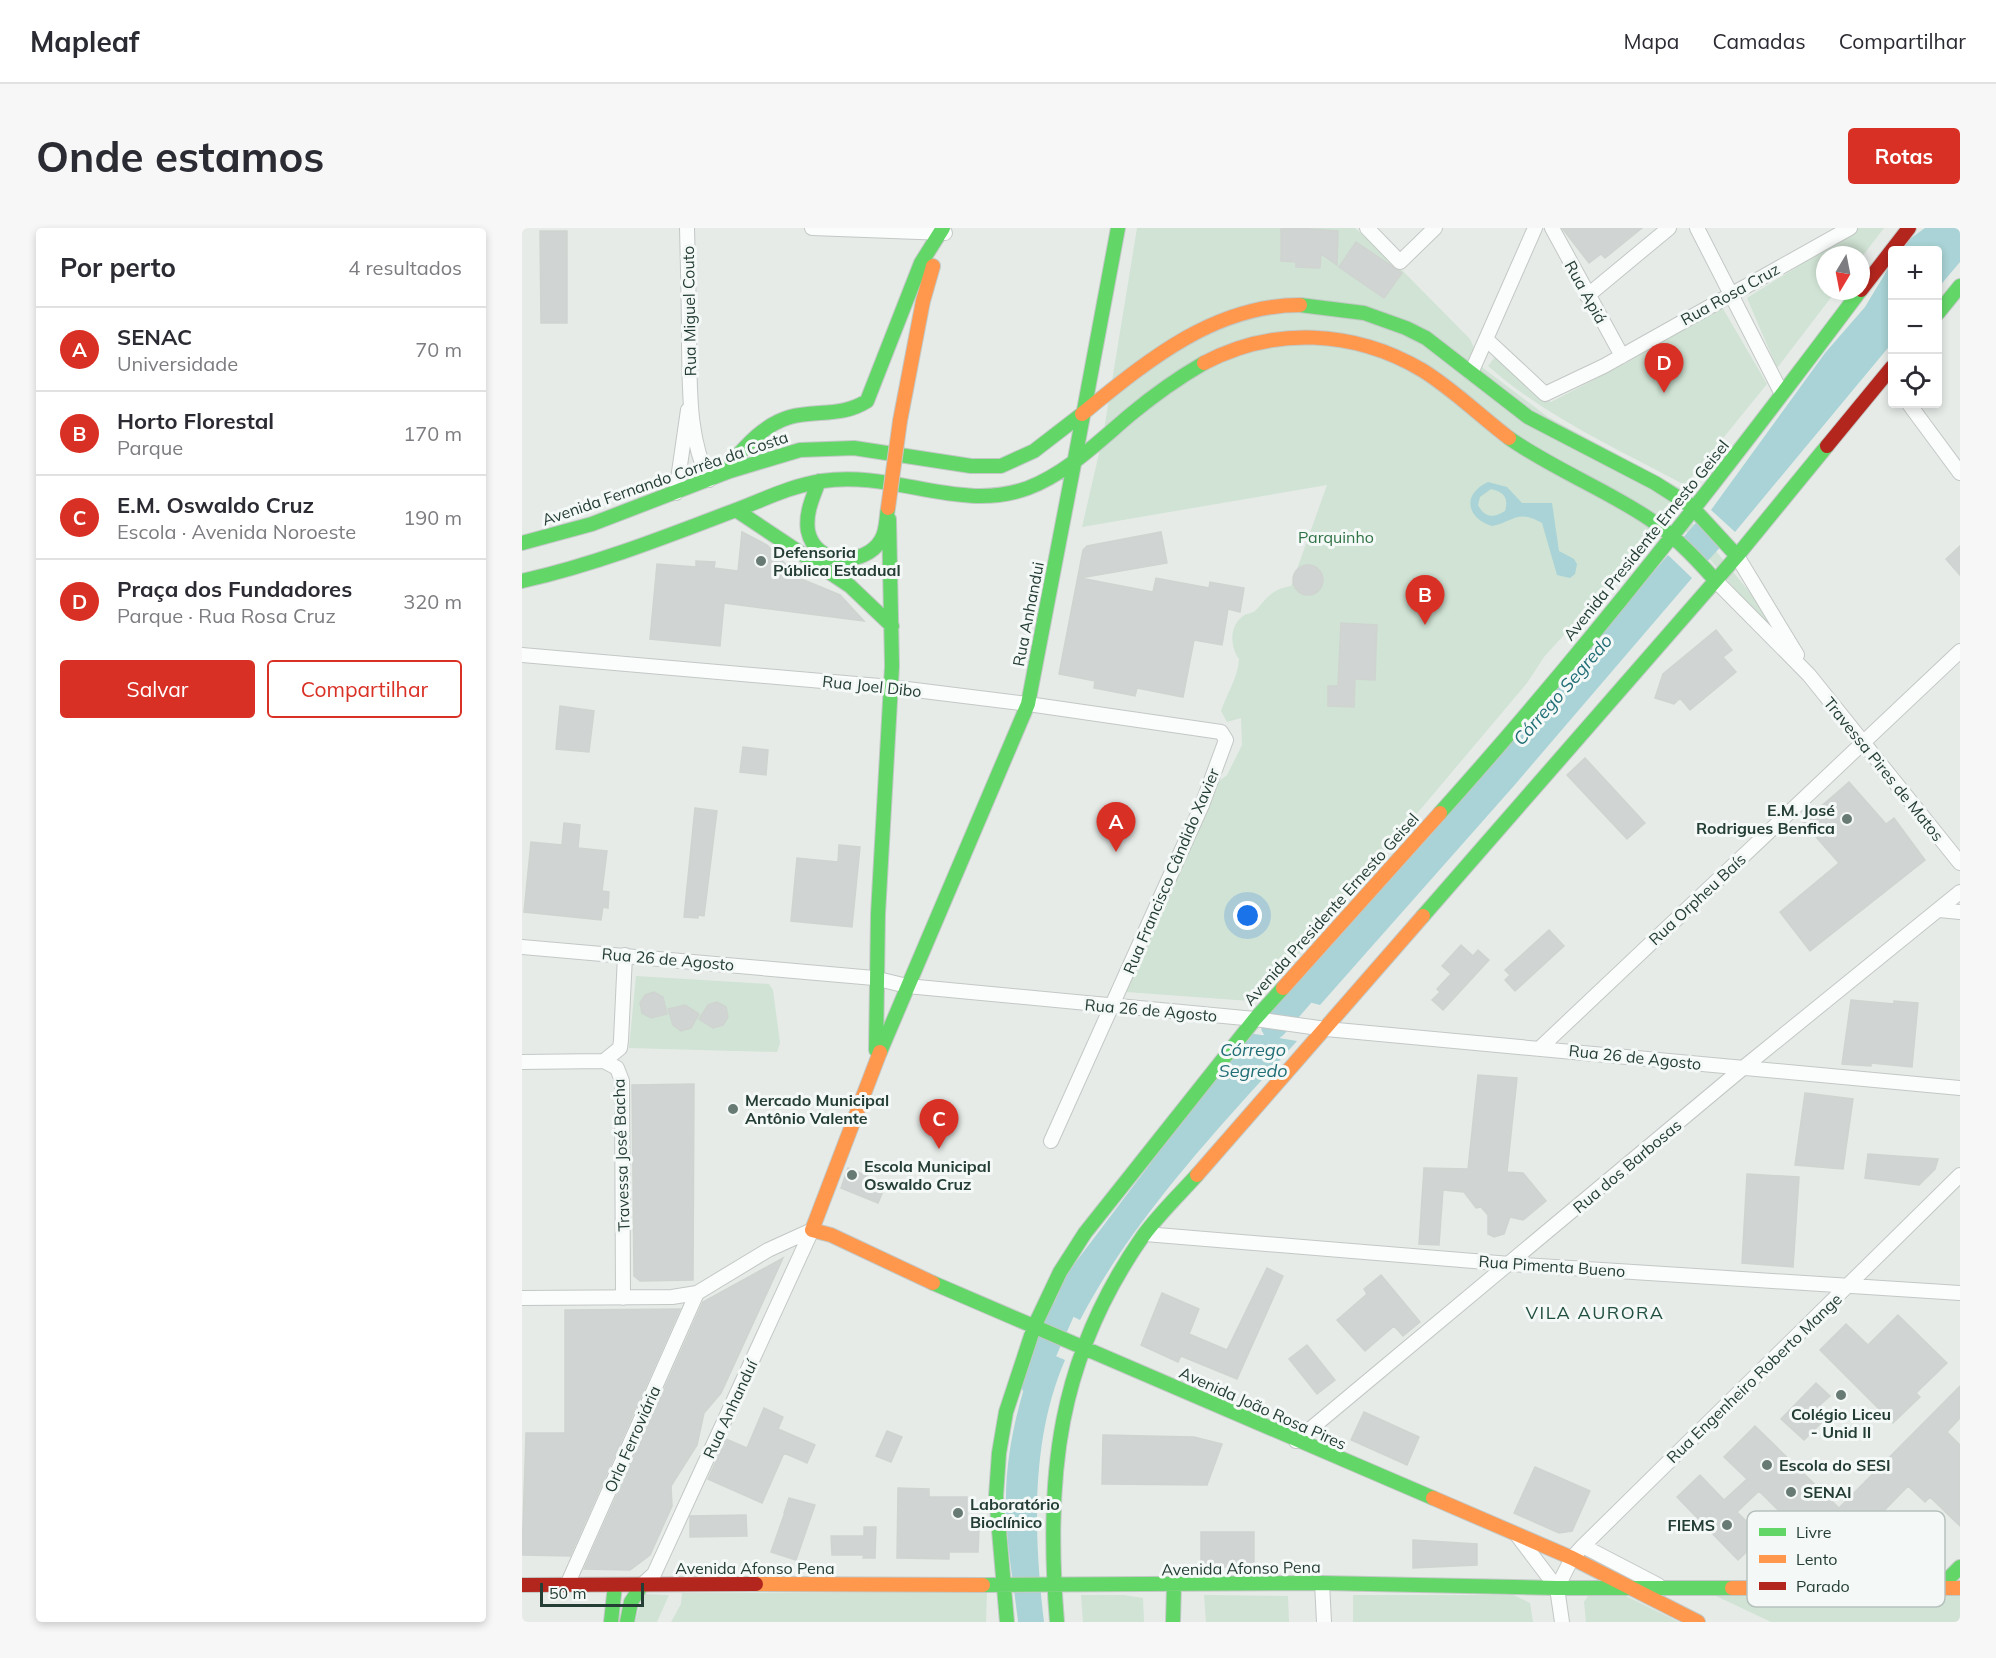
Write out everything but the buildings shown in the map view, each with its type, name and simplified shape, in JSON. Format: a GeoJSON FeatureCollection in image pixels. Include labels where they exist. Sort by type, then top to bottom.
{"type":"FeatureCollection","features":[{"type":"Feature","properties":{"kind":"main road","name":"Rua Anhandui"},"geometry":{"type":"LineString","coordinates":[[812,1230],[907,986],[1028,704],[1118,228]]}},
{"type":"Feature","properties":{"kind":"main road","name":"Avenida Presidente Ernesto Geisel"},"geometry":{"type":"LineString","coordinates":[[1870,277],[1909,228]]}},
{"type":"Feature","properties":{"kind":"main road"},"geometry":{"type":"LineString","coordinates":[[819,482],[809,504],[806,526],[810,540],[819,552],[831,558],[859,558],[872,551],[882,540],[900,421],[923,301],[945,230]]}},
{"type":"Feature","properties":{"kind":"main road"},"geometry":{"type":"LineString","coordinates":[[714,478],[767,427],[784,419],[855,410],[867,401],[921,263],[945,230]]}},
{"type":"Feature","properties":{"kind":"main road"},"geometry":{"type":"LineString","coordinates":[[1942,308],[1960,286]]}},
{"type":"Feature","properties":{"kind":"main road","name":"Avenida Presidente Ernesto Geisel"},"geometry":{"type":"LineString","coordinates":[[1007,1622],[1007,1586],[996,1496],[999,1453],[1006,1412],[1060,1272],[1085,1233],[1259,1019],[1527,716],[1698,512],[1852,300]]}},
{"type":"Feature","properties":{"kind":"main road","name":"Avenida Fernando Corrêa da Costa"},"geometry":{"type":"LineString","coordinates":[[522,543],[574,531],[714,478],[802,449],[859,448],[981,467],[1009,464],[1039,449],[1135,372],[1201,329],[1247,312],[1275,306],[1353,309],[1420,335],[1443,349],[1540,425],[1664,488],[1698,512],[1737,556]]}},
{"type":"Feature","properties":{"kind":"main road"},"geometry":{"type":"LineString","coordinates":[[522,580],[594,562],[778,493],[819,482],[863,478],[989,496],[1014,492],[1074,464],[1132,413],[1187,374],[1229,351],[1256,341],[1308,337],[1375,348],[1423,371],[1525,449],[1640,510],[1676,537],[1704,565],[1715,580]]}},
{"type":"Feature","properties":{"kind":"main road"},"geometry":{"type":"LineString","coordinates":[[1057,1622],[1047,1586],[1061,1421],[1079,1345],[1124,1263],[1145,1234],[1737,556],[1888,378]]}},
{"type":"Feature","properties":{"kind":"main road"},"geometry":{"type":"LineString","coordinates":[[877,1062],[874,978],[891,687],[892,626],[888,508]]}},
{"type":"Feature","properties":{"kind":"main road"},"geometry":{"type":"LineString","coordinates":[[736,510],[760,522],[846,582],[873,603],[892,626]]}},
{"type":"Feature","properties":{"kind":"main road","name":"Avenida João Rosa Pires"},"geometry":{"type":"LineString","coordinates":[[812,1230],[831,1235],[1038,1329],[1572,1558],[1698,1622]]}},
{"type":"Feature","properties":{"kind":"main road"},"geometry":{"type":"LineString","coordinates":[[1945,1582],[1960,1567]]}},
{"type":"Feature","properties":{"kind":"main road","name":"Avenida Afonso Pena"},"geometry":{"type":"LineString","coordinates":[[522,1585],[852,1583],[1047,1586],[1322,1583],[1557,1588],[1747,1587]]}},
{"type":"Feature","properties":{"kind":"main road"},"geometry":{"type":"LineString","coordinates":[[611,1622],[615,1585]]}},
{"type":"Feature","properties":{"kind":"main road"},"geometry":{"type":"LineString","coordinates":[[627,1622],[631,1602],[642,1585]]}},
{"type":"Feature","properties":{"kind":"main road"},"geometry":{"type":"LineString","coordinates":[[1173,1622],[1174,1585]]}},
{"type":"Feature","properties":{"kind":"street","name":"Rua Miguel Couto"},"geometry":{"type":"LineString","coordinates":[[687,228],[690,393],[695,444],[699,460],[714,478]]}},
{"type":"Feature","properties":{"kind":"street"},"geometry":{"type":"LineString","coordinates":[[812,228],[945,230]]}},
{"type":"Feature","properties":{"kind":"street"},"geometry":{"type":"LineString","coordinates":[[1367,228],[1400,262],[1435,228]]}},
{"type":"Feature","properties":{"kind":"street"},"geometry":{"type":"LineString","coordinates":[[1471,373],[1535,228]]}},
{"type":"Feature","properties":{"kind":"street","name":"Rua Apiá"},"geometry":{"type":"LineString","coordinates":[[1552,228],[1587,296],[1622,356]]}},
{"type":"Feature","properties":{"kind":"street"},"geometry":{"type":"LineString","coordinates":[[1587,296],[1670,228]]}},
{"type":"Feature","properties":{"kind":"street"},"geometry":{"type":"LineString","coordinates":[[1697,228],[1782,394]]}},
{"type":"Feature","properties":{"kind":"street","name":"Rua Rosa Cruz"},"geometry":{"type":"LineString","coordinates":[[1486,339],[1545,394],[1622,356],[1850,228]]}},
{"type":"Feature","properties":{"kind":"street","name":"Rua Miguel Couto"},"geometry":{"type":"LineString","coordinates":[[676,493],[690,393]]}},
{"type":"Feature","properties":{"kind":"street"},"geometry":{"type":"LineString","coordinates":[[1911,408],[1960,473]]}},
{"type":"Feature","properties":{"kind":"street","name":"Travessa Pires de Matos"},"geometry":{"type":"LineString","coordinates":[[1737,556],[1809,675],[1960,863]]}},
{"type":"Feature","properties":{"kind":"street","name":"Travessa Pires de Matos"},"geometry":{"type":"LineString","coordinates":[[1715,580],[1809,675]]}},
{"type":"Feature","properties":{"kind":"street","name":"Rua Orpheu Baís"},"geometry":{"type":"LineString","coordinates":[[1540,1048],[1960,651]]}},
{"type":"Feature","properties":{"kind":"street","name":"Rua Joel Dibo"},"geometry":{"type":"LineString","coordinates":[[522,655],[891,687],[1221,732]]}},
{"type":"Feature","properties":{"kind":"street","name":"Rua Francisco Cândido Xavier"},"geometry":{"type":"LineString","coordinates":[[1051,1141],[1213,778],[1226,740],[1221,732]]}},
{"type":"Feature","properties":{"kind":"street","name":"Rua dos Barbosas"},"geometry":{"type":"LineString","coordinates":[[1296,1441],[1743,1068],[1960,892]]}},
{"type":"Feature","properties":{"kind":"street"},"geometry":{"type":"LineString","coordinates":[[1939,910],[1960,912]]}},
{"type":"Feature","properties":{"kind":"street","name":"Rua 26 de Agosto"},"geometry":{"type":"LineString","coordinates":[[522,947],[874,978],[907,986],[1259,1019],[1326,1029],[1960,1088]]}},
{"type":"Feature","properties":{"kind":"street","name":"Travessa José Bacha"},"geometry":{"type":"LineString","coordinates":[[623,1298],[622,1081],[616,1068],[604,1060],[620,1047],[625,955]]}},
{"type":"Feature","properties":{"kind":"street"},"geometry":{"type":"LineString","coordinates":[[522,1062],[604,1060]]}},
{"type":"Feature","properties":{"kind":"street","name":"Rua Engenheiro Roberto Mange"},"geometry":{"type":"LineString","coordinates":[[1557,1588],[1572,1558],[1583,1546],[1960,1175]]}},
{"type":"Feature","properties":{"kind":"street"},"geometry":{"type":"LineString","coordinates":[[522,1298],[672,1297],[697,1293],[768,1250],[812,1230]]}},
{"type":"Feature","properties":{"kind":"street","name":"Rua Anhanduí"},"geometry":{"type":"LineString","coordinates":[[642,1585],[654,1574],[812,1230]]}},
{"type":"Feature","properties":{"kind":"street","name":"Rua Pimenta Bueno"},"geometry":{"type":"LineString","coordinates":[[1145,1234],[1510,1264],[1960,1293]]}},
{"type":"Feature","properties":{"kind":"street","name":"Orla Ferroviária"},"geometry":{"type":"LineString","coordinates":[[567,1585],[697,1293]]}},
{"type":"Feature","properties":{"kind":"street"},"geometry":{"type":"LineString","coordinates":[[1515,1534],[1557,1588],[1562,1622]]}},
{"type":"Feature","properties":{"kind":"street"},"geometry":{"type":"LineString","coordinates":[[1583,1546],[1660,1586]]}},
{"type":"Feature","properties":{"kind":"street"},"geometry":{"type":"LineString","coordinates":[[1322,1583],[1324,1622]]}},
{"type":"Feature","properties":{"kind":"green space","name":"Parquinho"},"geometry":{"type":"Polygon","coordinates":[[[1137,228],[1355,228],[1388,256],[1470,339],[1483,368],[1548,417],[1691,494],[1544,657],[1527,683],[1296,957],[1293,957],[1250,1001],[1126,992],[1173,889],[1171,879],[1184,848],[1198,832],[1217,783],[1227,775],[1242,745],[1241,718],[1227,722],[1221,711],[1238,666],[1239,659],[1232,637],[1235,625],[1243,616],[1256,610],[1271,594],[1291,586],[1327,485],[1082,527],[1103,436],[1137,228]]]}},
{"type":"Feature","properties":{"kind":"green space"},"geometry":{"type":"Polygon","coordinates":[[[1859,228],[1884,228],[1870,246],[1830,246],[1859,228]]]}},
{"type":"Feature","properties":{"kind":"green space"},"geometry":{"type":"Polygon","coordinates":[[[1816,255],[1816,300],[1829,300],[1777,368],[1747,298],[1816,255]]]}},
{"type":"Feature","properties":{"kind":"green space"},"geometry":{"type":"Polygon","coordinates":[[[1722,307],[1767,384],[1685,485],[1558,417],[1488,366],[1495,357],[1551,402],[1628,362],[1722,307]]]}},
{"type":"Feature","properties":{"kind":"green space"},"geometry":{"type":"Polygon","coordinates":[[[1692,522],[1775,623],[1769,629],[1684,529],[1692,522]]]}},
{"type":"Feature","properties":{"kind":"green space"},"geometry":{"type":"Polygon","coordinates":[[[636,976],[769,984],[773,990],[780,1043],[777,1052],[629,1048],[636,976]]]}},
{"type":"Feature","properties":{"kind":"green space"},"geometry":{"type":"Polygon","coordinates":[[[987,1592],[986,1622],[671,1622],[681,1604],[682,1593],[987,1592]]]}},
{"type":"Feature","properties":{"kind":"green space"},"geometry":{"type":"Polygon","coordinates":[[[644,1594],[669,1595],[657,1622],[635,1622],[644,1594]]]}},
{"type":"Feature","properties":{"kind":"green space"},"geometry":{"type":"Polygon","coordinates":[[[1712,1594],[1747,1594],[1747,1607],[1945,1607],[1945,1596],[1960,1596],[1960,1622],[1771,1622],[1712,1594]]]}},
{"type":"Feature","properties":{"kind":"green space"},"geometry":{"type":"Polygon","coordinates":[[[1081,1595],[1124,1595],[1143,1598],[1144,1622],[1083,1622],[1081,1595]]]}},
{"type":"Feature","properties":{"kind":"green space"},"geometry":{"type":"Polygon","coordinates":[[[1204,1595],[1288,1596],[1289,1622],[1206,1622],[1204,1595]]]}},
{"type":"Feature","properties":{"kind":"green space"},"geometry":{"type":"Polygon","coordinates":[[[1353,1595],[1514,1595],[1530,1603],[1533,1622],[1353,1622],[1353,1595]]]}},
{"type":"Feature","properties":{"kind":"green space"},"geometry":{"type":"Polygon","coordinates":[[[1588,1596],[1626,1596],[1679,1622],[1586,1622],[1584,1602],[1588,1596]]]}},
{"type":"Feature","properties":{"kind":"water"},"geometry":{"type":"Polygon","coordinates":[[[1925,228],[1960,228],[1960,262],[1942,283],[1942,246],[1902,246],[1925,228]]]}},
{"type":"Feature","properties":{"kind":"water"},"geometry":{"type":"Polygon","coordinates":[[[1888,269],[1888,348],[1735,532],[1711,510],[1825,353],[1870,299],[1888,269]]]}},
{"type":"Feature","properties":{"kind":"water"},"geometry":{"type":"Polygon","coordinates":[[[1488,482],[1507,487],[1522,503],[1552,503],[1559,551],[1574,559],[1577,564],[1575,574],[1570,578],[1557,575],[1542,523],[1521,516],[1492,526],[1477,517],[1470,505],[1474,493],[1488,482]],[[1491,489],[1480,497],[1478,505],[1489,516],[1505,511],[1506,499],[1491,489]]]}},
{"type":"Feature","properties":{"kind":"water"},"geometry":{"type":"Polygon","coordinates":[[[1701,517],[1725,542],[1704,565],[1681,540],[1701,517]]]}},
{"type":"Feature","properties":{"kind":"water","name":"Córrego Segredo"},"geometry":{"type":"Polygon","coordinates":[[[1668,555],[1692,578],[1512,788],[1320,1005],[1290,997],[1318,958],[1668,555]]]}},
{"type":"Feature","properties":{"kind":"water","name":"Córrego Segredo"},"geometry":{"type":"Polygon","coordinates":[[[1249,1033],[1297,1041],[1208,1140],[1152,1209],[1102,1281],[1080,1320],[1053,1307],[1063,1279],[1249,1033]]]}},
{"type":"Feature","properties":{"kind":"water"},"geometry":{"type":"Polygon","coordinates":[[[1037,1348],[1065,1360],[1054,1391],[1040,1456],[1037,1523],[1044,1622],[1018,1622],[1007,1535],[1006,1486],[1014,1426],[1037,1348]]]}},
{"type":"Feature","properties":{"kind":"waterway","name":"Córrego Segredo"},"geometry":{"type":"LineString","coordinates":[[1274,1026],[1319,974]]}},
{"type":"Feature","properties":{"kind":"waterway","name":"Córrego Segredo"},"geometry":{"type":"LineString","coordinates":[[1263,1039],[1274,1026]]}},
{"type":"Feature","properties":{"kind":"waterway","name":"Córrego Segredo"},"geometry":{"type":"LineString","coordinates":[[1034,1384],[1042,1356],[1061,1313]]}},
{"type":"Feature","properties":{"kind":"traffic: fast"},"geometry":{"type":"LineString","coordinates":[[722,473],[752,440],[780,421],[800,415],[848,409],[867,401],[921,263],[943,228]]}},
{"type":"Feature","properties":{"kind":"traffic: fast"},"geometry":{"type":"LineString","coordinates":[[1074,464],[1118,228]]}},
{"type":"Feature","properties":{"kind":"traffic: fast"},"geometry":{"type":"LineString","coordinates":[[1942,308],[1960,286]]}},
{"type":"Feature","properties":{"kind":"traffic: fast"},"geometry":{"type":"LineString","coordinates":[[1440,813],[1550,687],[1656,557],[1853,300]]}},
{"type":"Feature","properties":{"kind":"traffic: fast"},"geometry":{"type":"LineString","coordinates":[[1300,305],[1364,313],[1426,338],[1528,417],[1655,483],[1691,506],[1737,556]]}},
{"type":"Feature","properties":{"kind":"traffic: fast"},"geometry":{"type":"LineString","coordinates":[[522,581],[600,559],[810,483],[849,479],[875,481],[951,494],[977,496],[1002,494],[1028,488],[1069,465],[1148,401],[1204,363]]}},
{"type":"Feature","properties":{"kind":"traffic: fast"},"geometry":{"type":"LineString","coordinates":[[522,543],[592,524],[730,471],[800,450],[854,448],[971,466],[1001,466],[1034,451],[1082,414]]}},
{"type":"Feature","properties":{"kind":"traffic: fast"},"geometry":{"type":"LineString","coordinates":[[1509,438],[1648,518],[1684,547],[1715,580]]}},
{"type":"Feature","properties":{"kind":"traffic: fast"},"geometry":{"type":"LineString","coordinates":[[1423,916],[1737,556],[1827,446]]}},
{"type":"Feature","properties":{"kind":"traffic: fast"},"geometry":{"type":"LineString","coordinates":[[880,1052],[1028,704],[1074,464]]}},
{"type":"Feature","properties":{"kind":"traffic: fast"},"geometry":{"type":"LineString","coordinates":[[819,481],[809,511],[808,531],[812,543],[820,551],[830,556],[841,559],[853,558],[874,549],[884,533],[888,508]]}},
{"type":"Feature","properties":{"kind":"traffic: fast"},"geometry":{"type":"LineString","coordinates":[[736,510],[850,586],[892,626]]}},
{"type":"Feature","properties":{"kind":"traffic: fast"},"geometry":{"type":"LineString","coordinates":[[876,1050],[878,914],[892,666],[889,519]]}},
{"type":"Feature","properties":{"kind":"traffic: fast"},"geometry":{"type":"LineString","coordinates":[[1007,1622],[996,1496],[999,1453],[1006,1412],[1034,1327],[1060,1272],[1085,1233],[1255,1019],[1283,988]]}},
{"type":"Feature","properties":{"kind":"traffic: fast"},"geometry":{"type":"LineString","coordinates":[[1057,1622],[1053,1518],[1056,1469],[1063,1421],[1075,1374],[1092,1328],[1114,1282],[1149,1228],[1197,1175]]}},
{"type":"Feature","properties":{"kind":"traffic: fast"},"geometry":{"type":"LineString","coordinates":[[933,1283],[1433,1498]]}},
{"type":"Feature","properties":{"kind":"traffic: fast"},"geometry":{"type":"LineString","coordinates":[[1945,1582],[1960,1567]]}},
{"type":"Feature","properties":{"kind":"traffic: fast"},"geometry":{"type":"LineString","coordinates":[[983,1585],[1322,1583],[1557,1588],[1732,1588]]}},
{"type":"Feature","properties":{"kind":"traffic: fast"},"geometry":{"type":"LineString","coordinates":[[611,1622],[615,1585]]}},
{"type":"Feature","properties":{"kind":"traffic: fast"},"geometry":{"type":"LineString","coordinates":[[627,1622],[631,1602],[642,1585]]}},
{"type":"Feature","properties":{"kind":"traffic: fast"},"geometry":{"type":"LineString","coordinates":[[1173,1622],[1174,1585]]}},
{"type":"Feature","properties":{"kind":"traffic: slow"},"geometry":{"type":"LineString","coordinates":[[900,421],[923,301],[933,266]]}},
{"type":"Feature","properties":{"kind":"traffic: slow"},"geometry":{"type":"LineString","coordinates":[[1082,414],[1131,375],[1182,340],[1238,315],[1268,308],[1300,305]]}},
{"type":"Feature","properties":{"kind":"traffic: slow"},"geometry":{"type":"LineString","coordinates":[[1204,363],[1231,351],[1286,338],[1342,340],[1396,357],[1422,370],[1456,394],[1509,438]]}},
{"type":"Feature","properties":{"kind":"traffic: slow"},"geometry":{"type":"LineString","coordinates":[[888,508],[900,421]]}},
{"type":"Feature","properties":{"kind":"traffic: slow"},"geometry":{"type":"LineString","coordinates":[[1283,988],[1440,813]]}},
{"type":"Feature","properties":{"kind":"traffic: slow"},"geometry":{"type":"LineString","coordinates":[[1197,1175],[1423,916]]}},
{"type":"Feature","properties":{"kind":"traffic: slow"},"geometry":{"type":"LineString","coordinates":[[880,1052],[812,1230],[831,1235],[933,1283]]}},
{"type":"Feature","properties":{"kind":"traffic: slow"},"geometry":{"type":"LineString","coordinates":[[1433,1498],[1572,1558],[1698,1622]]}},
{"type":"Feature","properties":{"kind":"traffic: slow"},"geometry":{"type":"LineString","coordinates":[[756,1584],[983,1585]]}},
{"type":"Feature","properties":{"kind":"traffic: slow"},"geometry":{"type":"LineString","coordinates":[[1732,1588],[1747,1588]]}},
{"type":"Feature","properties":{"kind":"traffic: slow"},"geometry":{"type":"LineString","coordinates":[[1945,1588],[1960,1588]]}},
{"type":"Feature","properties":{"kind":"traffic: jam"},"geometry":{"type":"LineString","coordinates":[[1870,278],[1909,228]]}},
{"type":"Feature","properties":{"kind":"traffic: jam"},"geometry":{"type":"LineString","coordinates":[[1827,446],[1888,372]]}},
{"type":"Feature","properties":{"kind":"traffic: jam"},"geometry":{"type":"LineString","coordinates":[[522,1585],[756,1584]]}},
{"type":"Feature","properties":{"kind":"place","name":"Praça dos Fundadores"},"geometry":{"type":"Point","coordinates":[1664,393]}},
{"type":"Feature","properties":{"kind":"place","name":"Defensoria Pública Estadual"},"geometry":{"type":"Point","coordinates":[761,561]}},
{"type":"Feature","properties":{"kind":"place","name":"Horto Florestal"},"geometry":{"type":"Point","coordinates":[1425,625]}},
{"type":"Feature","properties":{"kind":"place","name":"E.M. José Rodrigues Benfica"},"geometry":{"type":"Point","coordinates":[1847,819]}},
{"type":"Feature","properties":{"kind":"place","name":"SENAC"},"geometry":{"type":"Point","coordinates":[1116,852]}},
{"type":"Feature","properties":{"kind":"place","name":"Mercado Municipal Antônio Valente"},"geometry":{"type":"Point","coordinates":[733,1109]}},
{"type":"Feature","properties":{"kind":"place","name":"E.M. Oswaldo Cruz"},"geometry":{"type":"Point","coordinates":[939,1149]}},
{"type":"Feature","properties":{"kind":"place","name":"Escola Municipal Oswaldo Cruz"},"geometry":{"type":"Point","coordinates":[852,1175]}},
{"type":"Feature","properties":{"kind":"place","name":"Colégio Liceu - Unid II"},"geometry":{"type":"Point","coordinates":[1841,1395]}},
{"type":"Feature","properties":{"kind":"place","name":"Escola do SESI"},"geometry":{"type":"Point","coordinates":[1767,1465]}},
{"type":"Feature","properties":{"kind":"place","name":"SENAI"},"geometry":{"type":"Point","coordinates":[1791,1492]}},
{"type":"Feature","properties":{"kind":"place","name":"Laboratório Bioclínico"},"geometry":{"type":"Point","coordinates":[958,1513]}},
{"type":"Feature","properties":{"kind":"place","name":"FIEMS"},"geometry":{"type":"Point","coordinates":[1727,1525]}},
{"type":"Feature","properties":{"kind":"district","name":"VILA AURORA"},"geometry":{"type":"Point","coordinates":[1595,1313]}}]}
